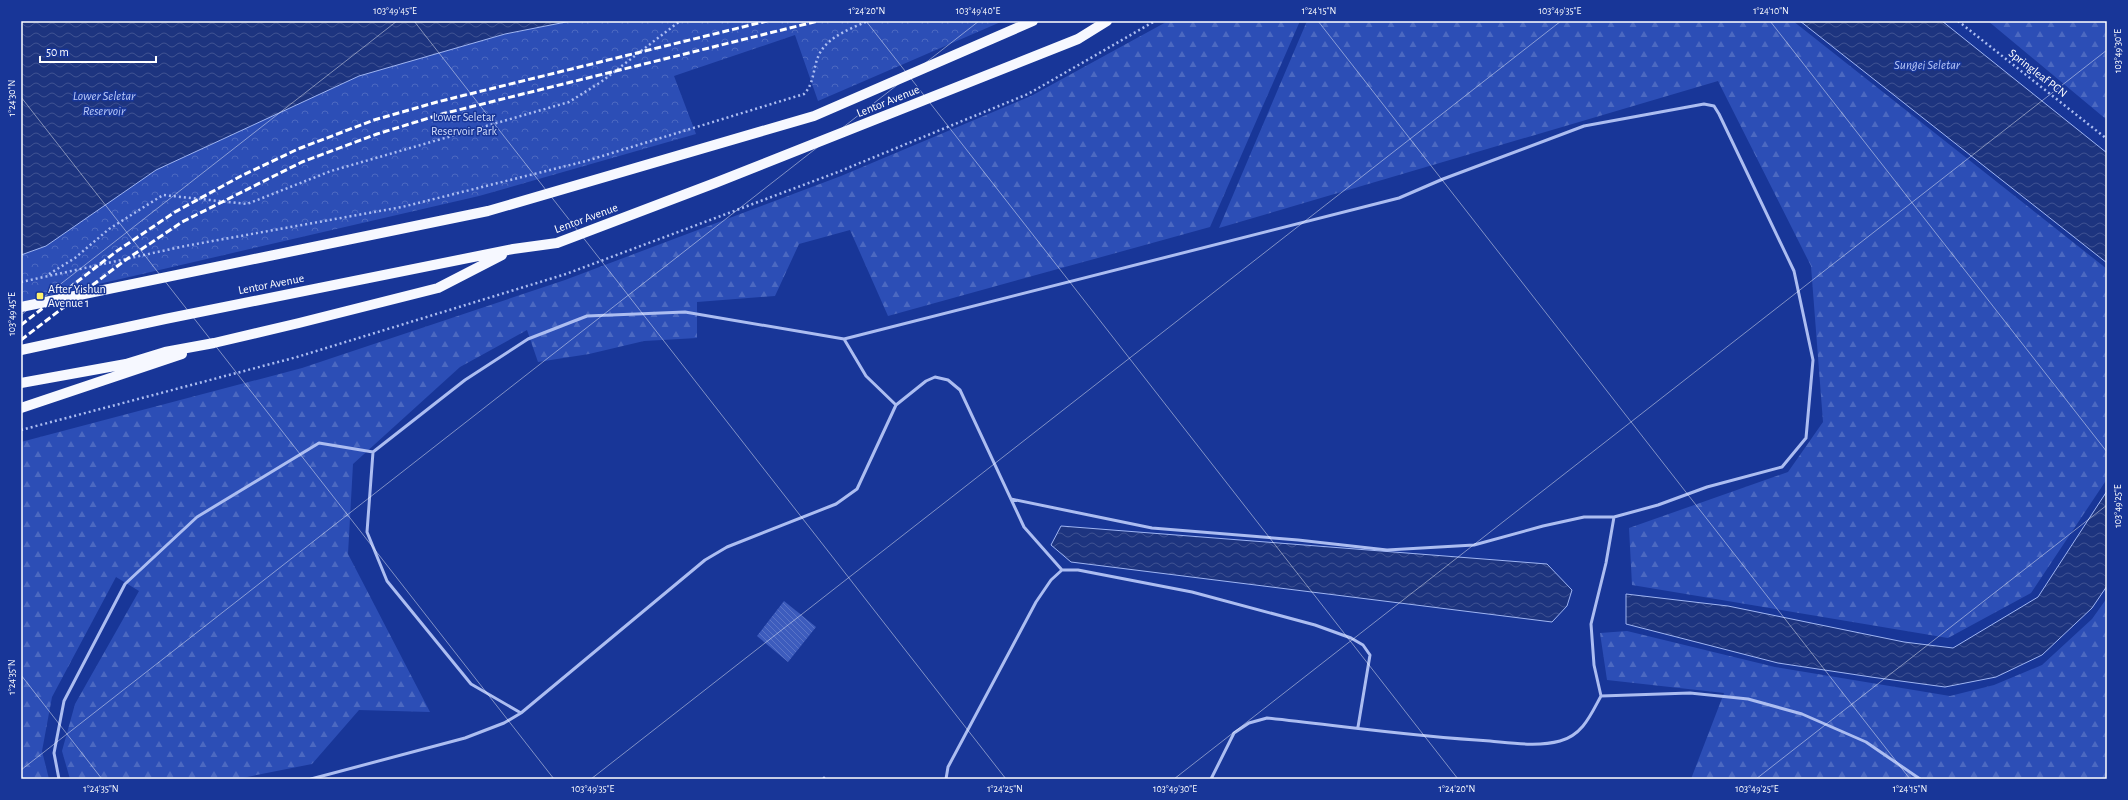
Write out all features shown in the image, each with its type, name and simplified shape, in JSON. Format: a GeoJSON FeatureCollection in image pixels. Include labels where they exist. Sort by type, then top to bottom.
{"type":"FeatureCollection","features":[{"type":"Feature","properties":{"kind":"main road","name":"Lentor Avenue"},"geometry":{"type":"LineString","coordinates":[[21,307],[488,211],[814,116],[1033,21]]}},
{"type":"Feature","properties":{"kind":"main road","name":"Lentor Avenue"},"geometry":{"type":"LineString","coordinates":[[21,350],[173,317],[513,249],[558,243],[715,184],[1078,40],[1107,21]]}},
{"type":"Feature","properties":{"kind":"main road"},"geometry":{"type":"LineString","coordinates":[[21,383],[126,364],[166,352],[214,343],[438,288],[513,249]]}},
{"type":"Feature","properties":{"kind":"main road"},"geometry":{"type":"LineString","coordinates":[[21,408],[214,343]]}},
{"type":"Feature","properties":{"kind":"lane"},"geometry":{"type":"LineString","coordinates":[[59,779],[54,753],[64,701],[125,584],[197,517],[319,443],[373,452],[465,380],[528,339],[587,316],[685,312],[844,339],[1399,198],[1443,179],[1584,126],[1704,104],[1714,106],[1719,114],[1794,271],[1813,360],[1806,438],[1782,467],[1707,487],[1658,505],[1614,518],[1584,517],[1543,526],[1474,545],[1387,550],[1298,540],[1152,528],[1011,499]]}},
{"type":"Feature","properties":{"kind":"lane"},"geometry":{"type":"LineString","coordinates":[[844,339],[866,376],[896,405]]}},
{"type":"Feature","properties":{"kind":"lane"},"geometry":{"type":"LineString","coordinates":[[311,779],[465,738],[504,723],[521,713],[705,560],[727,547],[836,504],[857,489],[896,405],[926,381],[935,377],[948,380],[960,390],[1024,527],[1062,570]]}},
{"type":"Feature","properties":{"kind":"lane"},"geometry":{"type":"LineString","coordinates":[[373,452],[367,532],[387,581],[471,684],[521,713]]}},
{"type":"Feature","properties":{"kind":"lane"},"geometry":{"type":"LineString","coordinates":[[1211,779],[1234,733],[1249,723],[1267,718],[1457,739],[1529,744],[1560,741],[1586,725],[1601,696],[1594,665],[1591,624],[1606,563],[1614,518]]}},
{"type":"Feature","properties":{"kind":"lane"},"geometry":{"type":"LineString","coordinates":[[946,779],[952,760],[1036,602],[1051,580],[1062,570],[1078,570],[1192,592],[1315,625],[1350,638],[1363,645],[1370,655],[1358,728]]}},
{"type":"Feature","properties":{"kind":"lane"},"geometry":{"type":"LineString","coordinates":[[1601,696],[1690,693],[1748,699],[1802,714],[1866,742],[1920,779]]}},
{"type":"Feature","properties":{"kind":"path"},"geometry":{"type":"LineString","coordinates":[[47,276],[76,258],[109,229],[163,195],[247,204],[331,171],[569,102],[601,82],[680,21]]}},
{"type":"Feature","properties":{"kind":"path"},"geometry":{"type":"LineString","coordinates":[[21,282],[185,246],[402,207],[586,161],[804,94],[812,82],[818,56],[826,45],[846,30],[868,21]]}},
{"type":"Feature","properties":{"kind":"path"},"geometry":{"type":"LineString","coordinates":[[21,430],[297,357],[566,274],[838,172],[1028,94],[1155,21]]}},
{"type":"Feature","properties":{"kind":"path","name":"Springleaf PCN"},"geometry":{"type":"LineString","coordinates":[[1958,21],[2107,139]]}},
{"type":"Feature","properties":{"kind":"green space","name":"Lower Seletar Reservoir Park"},"geometry":{"type":"Polygon","coordinates":[[[571,21],[1003,21],[818,101],[795,35],[674,76],[696,134],[479,196],[21,302],[21,255],[46,246],[156,170],[359,76],[505,34],[571,21]]]}},
{"type":"Feature","properties":{"kind":"green space"},"geometry":{"type":"Polygon","coordinates":[[[1168,21],[1300,21],[1210,227],[888,316],[850,230],[799,244],[775,296],[697,302],[697,338],[644,341],[589,354],[538,362],[527,330],[460,367],[353,464],[348,554],[430,712],[359,710],[312,764],[237,779],[70,779],[62,751],[75,704],[139,591],[116,577],[52,697],[42,751],[49,779],[21,779],[21,442],[302,368],[565,280],[841,176],[1031,96],[1168,21]]]}},
{"type":"Feature","properties":{"kind":"green space"},"geometry":{"type":"Polygon","coordinates":[[[1307,21],[1793,21],[2107,269],[2107,479],[2031,593],[1948,638],[1632,585],[1629,528],[1788,472],[1823,422],[1811,266],[1718,81],[1219,228],[1307,21]]]}},
{"type":"Feature","properties":{"kind":"green space"},"geometry":{"type":"Polygon","coordinates":[[[1988,21],[2107,21],[2107,120],[1988,21]]]}},
{"type":"Feature","properties":{"kind":"green space"},"geometry":{"type":"Polygon","coordinates":[[[2107,598],[2107,779],[1691,779],[1724,693],[1607,680],[1600,633],[1627,631],[1775,667],[1950,696],[1994,685],[2042,665],[2092,619],[2107,598]]]}},
{"type":"Feature","properties":{"kind":"water","name":"Lower Seletar Reservoir"},"geometry":{"type":"Polygon","coordinates":[[[21,21],[571,21],[505,34],[359,76],[156,170],[46,246],[21,255],[21,21]]]}},
{"type":"Feature","properties":{"kind":"water","name":"Sungei Seletar"},"geometry":{"type":"Polygon","coordinates":[[[1800,21],[1942,21],[2107,153],[2107,263],[1800,21]]]}},
{"type":"Feature","properties":{"kind":"water"},"geometry":{"type":"Polygon","coordinates":[[[2107,491],[2107,586],[2092,608],[2042,655],[1996,677],[1945,687],[1871,677],[1778,663],[1626,624],[1626,594],[1728,606],[1904,642],[1953,648],[2038,597],[2107,491]]]}},
{"type":"Feature","properties":{"kind":"water"},"geometry":{"type":"Polygon","coordinates":[[[1061,526],[1547,564],[1572,590],[1567,606],[1552,622],[1071,562],[1051,545],[1061,526]]]}},
{"type":"Feature","properties":{"kind":"building"},"geometry":{"type":"Polygon","coordinates":[[[784,601],[816,627],[788,662],[757,636],[784,601]]]}},
{"type":"Feature","properties":{"kind":"railway"},"geometry":{"type":"LineString","coordinates":[[21,325],[117,251],[175,212],[241,176],[298,149],[374,120],[437,102],[767,21]]}},
{"type":"Feature","properties":{"kind":"railway"},"geometry":{"type":"LineString","coordinates":[[21,340],[124,261],[182,222],[302,162],[377,134],[442,114],[818,21]]}},
{"type":"Feature","properties":{"kind":"place","name":"After Yishun Avenue 1"},"geometry":{"type":"Point","coordinates":[40,296]}}]}
